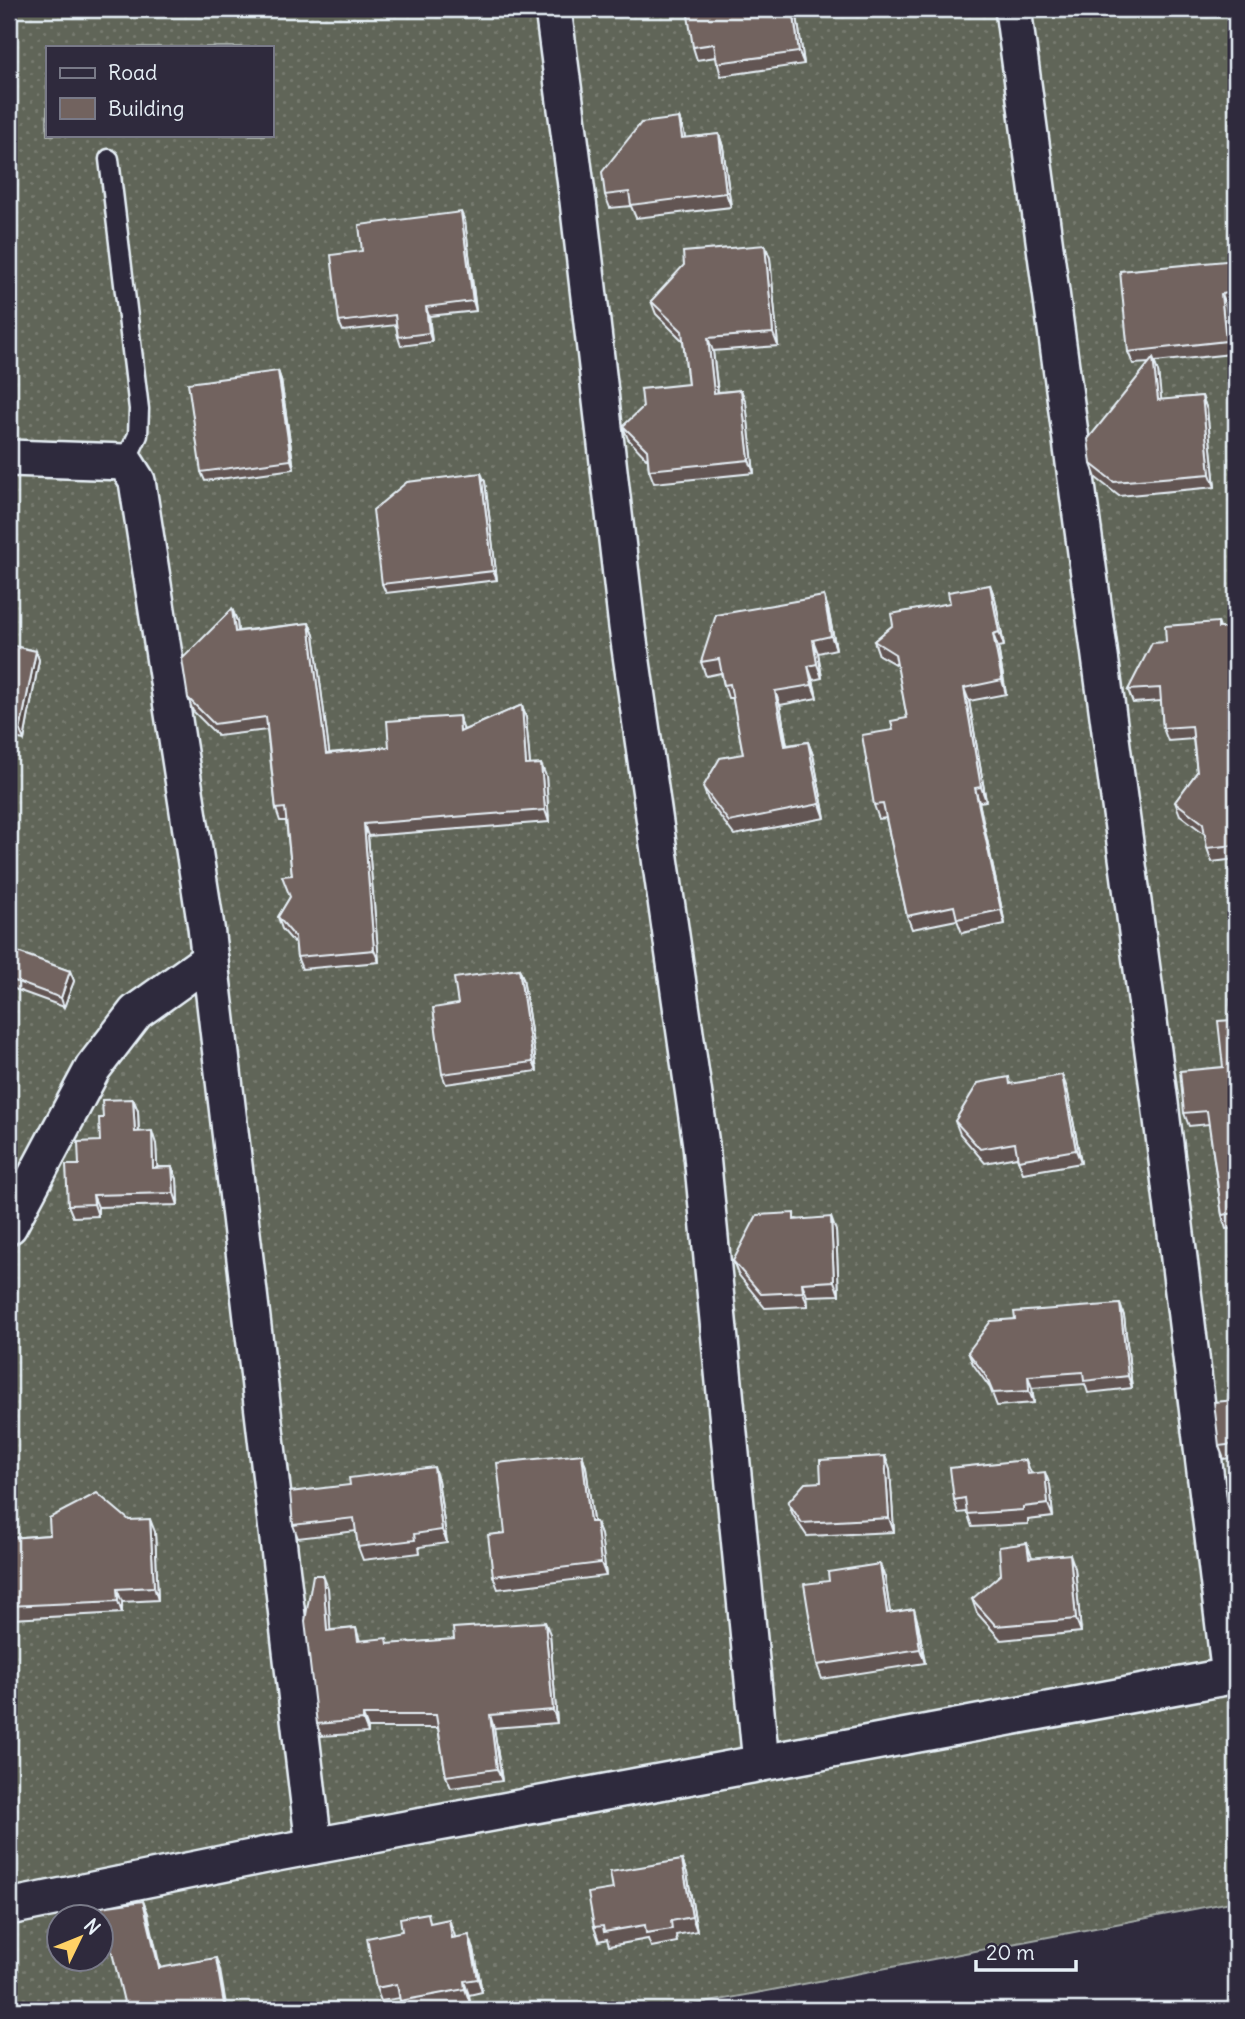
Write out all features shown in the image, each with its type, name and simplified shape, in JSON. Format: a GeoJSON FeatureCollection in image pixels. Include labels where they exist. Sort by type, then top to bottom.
{"type":"FeatureCollection","features":[{"type":"Feature","properties":{"kind":"street"},"geometry":{"type":"LineString","coordinates":[[553,9],[627,627],[701,1145],[761,1763]]}},
{"type":"Feature","properties":{"kind":"street"},"geometry":{"type":"LineString","coordinates":[[9,1908],[314,1846],[1233,1676],[1160,1103],[1013,9]]}},
{"type":"Feature","properties":{"kind":"street"},"geometry":{"type":"LineString","coordinates":[[9,458],[125,462],[137,481],[210,959],[314,1846]]}},
{"type":"Feature","properties":{"kind":"street"},"geometry":{"type":"LineString","coordinates":[[9,1226],[93,1068],[136,1012],[210,959]]}},
{"type":"Feature","properties":{"kind":"lane"},"geometry":{"type":"LineString","coordinates":[[109,159],[139,410],[138,435],[125,462]]}},
{"type":"Feature","properties":{"kind":"green space"},"geometry":{"type":"Polygon","coordinates":[[[9,9],[1236,9],[1236,1901],[668,2010],[9,2010],[9,9]]]}},
{"type":"Feature","properties":{"kind":"building"},"geometry":{"type":"Polygon","coordinates":[[[687,9],[793,9],[799,52],[717,63],[714,44],[693,47],[687,9]]]}},
{"type":"Feature","properties":{"kind":"building"},"geometry":{"type":"Polygon","coordinates":[[[679,118],[682,138],[719,134],[726,193],[631,205],[629,192],[605,195],[602,172],[641,123],[679,118]]]}},
{"type":"Feature","properties":{"kind":"building"},"geometry":{"type":"Polygon","coordinates":[[[461,212],[473,301],[426,307],[429,333],[398,337],[395,315],[339,322],[331,255],[362,251],[359,225],[461,212]]]}},
{"type":"Feature","properties":{"kind":"building"},"geometry":{"type":"Polygon","coordinates":[[[765,245],[773,333],[708,338],[714,393],[741,390],[749,460],[649,470],[647,450],[623,426],[643,407],[641,389],[688,384],[682,331],[651,301],[684,265],[683,252],[765,245]]]}},
{"type":"Feature","properties":{"kind":"building"},"geometry":{"type":"Polygon","coordinates":[[[1236,260],[1236,292],[1221,294],[1226,341],[1128,352],[1120,271],[1236,260]]]}},
{"type":"Feature","properties":{"kind":"building"},"geometry":{"type":"Polygon","coordinates":[[[1153,358],[1158,400],[1202,396],[1210,474],[1114,482],[1091,464],[1088,439],[1153,358]]]}},
{"type":"Feature","properties":{"kind":"building"},"geometry":{"type":"Polygon","coordinates":[[[278,371],[291,460],[201,472],[188,383],[278,371]]]}},
{"type":"Feature","properties":{"kind":"building"},"geometry":{"type":"Polygon","coordinates":[[[481,473],[493,571],[382,584],[373,510],[407,482],[481,473]]]}},
{"type":"Feature","properties":{"kind":"building"},"geometry":{"type":"Polygon","coordinates":[[[990,585],[999,632],[993,634],[1002,680],[964,688],[981,787],[975,788],[1001,910],[957,919],[954,906],[907,916],[883,804],[874,805],[862,735],[893,730],[891,721],[907,718],[895,654],[874,641],[893,625],[891,614],[950,603],[948,592],[990,585]]]}},
{"type":"Feature","properties":{"kind":"building"},"geometry":{"type":"Polygon","coordinates":[[[824,596],[831,636],[813,640],[817,664],[808,666],[812,685],[775,691],[785,746],[808,742],[820,804],[729,822],[703,787],[720,758],[743,754],[730,684],[724,685],[719,659],[701,662],[716,615],[824,596]]]}},
{"type":"Feature","properties":{"kind":"building"},"geometry":{"type":"Polygon","coordinates":[[[232,609],[235,632],[309,623],[326,754],[389,747],[387,721],[459,716],[460,732],[522,705],[526,765],[541,764],[545,810],[364,824],[374,950],[297,957],[295,937],[278,917],[290,897],[282,876],[292,875],[285,808],[276,809],[266,717],[214,724],[188,698],[182,659],[232,609]]]}},
{"type":"Feature","properties":{"kind":"building"},"geometry":{"type":"Polygon","coordinates":[[[1218,622],[1218,628],[1228,628],[1236,741],[1236,845],[1207,848],[1203,823],[1175,802],[1197,772],[1192,726],[1163,728],[1160,688],[1128,690],[1152,643],[1166,642],[1165,626],[1218,622]]]}},
{"type":"Feature","properties":{"kind":"building"},"geometry":{"type":"Polygon","coordinates":[[[9,645],[36,651],[20,731],[9,728],[9,645]]]}},
{"type":"Feature","properties":{"kind":"building"},"geometry":{"type":"Polygon","coordinates":[[[9,949],[70,971],[61,998],[9,979],[9,949]]]}},
{"type":"Feature","properties":{"kind":"building"},"geometry":{"type":"Polygon","coordinates":[[[519,969],[533,1062],[442,1074],[433,1008],[458,1004],[454,978],[519,969]]]}},
{"type":"Feature","properties":{"kind":"building"},"geometry":{"type":"Polygon","coordinates":[[[1236,998],[1236,1213],[1222,1215],[1207,1111],[1184,1113],[1180,1071],[1223,1067],[1218,1021],[1232,1020],[1230,999],[1236,998]]]}},
{"type":"Feature","properties":{"kind":"building"},"geometry":{"type":"Polygon","coordinates":[[[1062,1075],[1076,1150],[1018,1160],[1015,1143],[980,1149],[955,1121],[978,1083],[1009,1077],[1010,1084],[1062,1075]]]}},
{"type":"Feature","properties":{"kind":"building"},"geometry":{"type":"Polygon","coordinates":[[[133,1099],[135,1132],[152,1131],[153,1168],[172,1167],[174,1193],[93,1195],[94,1204],[68,1205],[66,1165],[79,1165],[78,1142],[100,1141],[99,1118],[103,1118],[102,1100],[133,1099]]]}},
{"type":"Feature","properties":{"kind":"building"},"geometry":{"type":"Polygon","coordinates":[[[794,1213],[794,1220],[831,1217],[834,1281],[802,1283],[803,1292],[761,1294],[733,1261],[757,1215],[794,1213]]]}},
{"type":"Feature","properties":{"kind":"building"},"geometry":{"type":"Polygon","coordinates":[[[1120,1304],[1128,1376],[1084,1381],[1083,1372],[1028,1376],[1029,1391],[993,1393],[986,1376],[968,1352],[991,1321],[1015,1319],[1014,1312],[1120,1304]]]}},
{"type":"Feature","properties":{"kind":"building"},"geometry":{"type":"Polygon","coordinates":[[[1236,1400],[1236,1444],[1219,1446],[1214,1402],[1236,1400]]]}},
{"type":"Feature","properties":{"kind":"building"},"geometry":{"type":"Polygon","coordinates":[[[582,1454],[590,1522],[596,1522],[601,1563],[493,1576],[488,1535],[505,1533],[497,1463],[582,1454]]]}},
{"type":"Feature","properties":{"kind":"building"},"geometry":{"type":"Polygon","coordinates":[[[885,1456],[889,1518],[802,1523],[788,1502],[805,1483],[821,1482],[820,1460],[885,1456]]]}},
{"type":"Feature","properties":{"kind":"building"},"geometry":{"type":"Polygon","coordinates":[[[1026,1460],[1028,1474],[1045,1472],[1048,1504],[1023,1507],[1023,1510],[967,1514],[965,1498],[954,1500],[950,1468],[1026,1460]]]}},
{"type":"Feature","properties":{"kind":"building"},"geometry":{"type":"Polygon","coordinates":[[[434,1467],[442,1530],[414,1534],[415,1540],[358,1547],[354,1518],[293,1525],[290,1492],[350,1485],[349,1478],[434,1467]]]}},
{"type":"Feature","properties":{"kind":"building"},"geometry":{"type":"Polygon","coordinates":[[[97,1493],[129,1520],[150,1519],[154,1587],[117,1589],[118,1601],[9,1606],[9,1538],[50,1535],[49,1518],[97,1493]]]}},
{"type":"Feature","properties":{"kind":"building"},"geometry":{"type":"Polygon","coordinates":[[[1236,1535],[1236,1574],[1235,1574],[1231,1540],[1236,1535]]]}},
{"type":"Feature","properties":{"kind":"building"},"geometry":{"type":"Polygon","coordinates":[[[1027,1543],[1029,1558],[1070,1554],[1076,1619],[996,1626],[972,1599],[1001,1574],[999,1547],[1027,1543]]]}},
{"type":"Feature","properties":{"kind":"building"},"geometry":{"type":"Polygon","coordinates":[[[880,1564],[887,1613],[914,1609],[920,1649],[817,1665],[804,1584],[829,1581],[828,1572],[880,1564]]]}},
{"type":"Feature","properties":{"kind":"building"},"geometry":{"type":"Polygon","coordinates":[[[313,1575],[323,1575],[327,1631],[356,1628],[358,1641],[387,1638],[388,1644],[454,1639],[453,1628],[545,1622],[553,1710],[490,1715],[497,1769],[446,1776],[436,1715],[363,1715],[363,1720],[317,1724],[305,1621],[313,1575]]]}},
{"type":"Feature","properties":{"kind":"building"},"geometry":{"type":"Polygon","coordinates":[[[682,1860],[692,1917],[671,1921],[672,1929],[646,1933],[645,1925],[604,1932],[603,1926],[594,1927],[588,1893],[613,1889],[610,1872],[682,1860]]]}},
{"type":"Feature","properties":{"kind":"building"},"geometry":{"type":"Polygon","coordinates":[[[143,1901],[159,1968],[216,1958],[225,2010],[126,2010],[116,1969],[116,1905],[143,1901]]]}},
{"type":"Feature","properties":{"kind":"building"},"geometry":{"type":"Polygon","coordinates":[[[428,1913],[430,1923],[449,1919],[452,1938],[469,1935],[478,1979],[464,1981],[465,1989],[400,2001],[397,1984],[376,1988],[367,1938],[402,1931],[400,1918],[428,1913]]]}}]}
